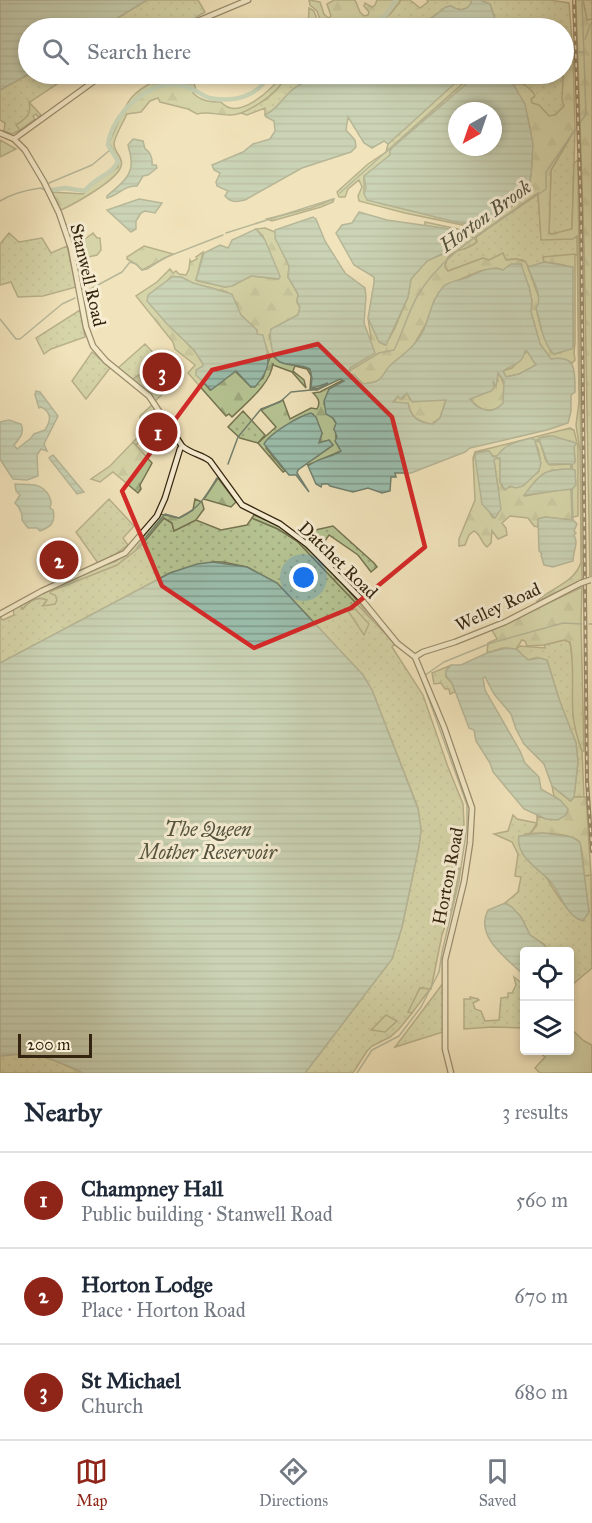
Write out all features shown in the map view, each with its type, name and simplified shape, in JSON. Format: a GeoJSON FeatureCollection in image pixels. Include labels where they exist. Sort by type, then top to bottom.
{"type":"FeatureCollection","features":[{"type":"Feature","properties":{"kind":"street"},"geometry":{"type":"LineString","coordinates":[[205,18],[248,0]]}},
{"type":"Feature","properties":{"kind":"street"},"geometry":{"type":"LineString","coordinates":[[0,133],[15,139],[90,84]]}},
{"type":"Feature","properties":{"kind":"street","name":"Stanwell Road"},"geometry":{"type":"LineString","coordinates":[[15,139],[25,150],[44,182],[62,219],[86,327],[93,346],[106,361],[149,396],[182,446]]}},
{"type":"Feature","properties":{"kind":"street"},"geometry":{"type":"LineString","coordinates":[[0,614],[42,591],[125,553],[157,516],[182,446]]}},
{"type":"Feature","properties":{"kind":"street","name":"Datchet Road"},"geometry":{"type":"LineString","coordinates":[[182,446],[187,451],[210,461],[245,507],[280,524],[308,545],[361,599],[397,643],[415,657]]}},
{"type":"Feature","properties":{"kind":"street","name":"Welley Road"},"geometry":{"type":"LineString","coordinates":[[415,657],[505,622],[591,580]]}},
{"type":"Feature","properties":{"kind":"street","name":"Horton Road"},"geometry":{"type":"LineString","coordinates":[[415,657],[472,808],[472,825],[464,882],[446,960],[445,1049],[451,1073]]}},
{"type":"Feature","properties":{"kind":"highlighted area"},"geometry":{"type":"Polygon","coordinates":[[[318,344],[392,417],[425,547],[351,608],[254,648],[162,586],[122,491],[212,370],[318,344]]]}},
{"type":"Feature","properties":{"kind":"green space"},"geometry":{"type":"Polygon","coordinates":[[[147,0],[198,0],[205,12],[195,18],[117,18],[147,0]]]}},
{"type":"Feature","properties":{"kind":"green space"},"geometry":{"type":"Polygon","coordinates":[[[309,0],[320,2],[328,18],[319,18],[317,11],[310,5],[309,0]]]}},
{"type":"Feature","properties":{"kind":"green space"},"geometry":{"type":"Polygon","coordinates":[[[334,0],[355,0],[364,16],[369,12],[364,6],[365,3],[372,7],[377,0],[401,0],[385,18],[328,18],[331,16],[327,4],[334,0]]]}},
{"type":"Feature","properties":{"kind":"green space"},"geometry":{"type":"Polygon","coordinates":[[[401,0],[410,0],[420,8],[428,2],[427,0],[472,0],[470,6],[465,9],[446,7],[432,18],[385,18],[401,0]]]}},
{"type":"Feature","properties":{"kind":"green space"},"geometry":{"type":"Polygon","coordinates":[[[480,0],[550,0],[569,3],[570,18],[495,18],[490,4],[480,0]]]}},
{"type":"Feature","properties":{"kind":"green space"},"geometry":{"type":"Polygon","coordinates":[[[576,0],[583,0],[587,20],[592,19],[592,576],[590,577],[584,245],[576,0]]]}},
{"type":"Feature","properties":{"kind":"green space"},"geometry":{"type":"Polygon","coordinates":[[[583,0],[592,0],[592,19],[587,20],[583,0]]]}},
{"type":"Feature","properties":{"kind":"green space"},"geometry":{"type":"Polygon","coordinates":[[[309,8],[314,11],[316,18],[308,18],[309,8]]]}},
{"type":"Feature","properties":{"kind":"green space"},"geometry":{"type":"Polygon","coordinates":[[[18,80],[18,84],[57,84],[30,102],[29,113],[17,125],[20,130],[12,134],[4,131],[5,123],[0,120],[0,90],[18,80]]]}},
{"type":"Feature","properties":{"kind":"green space"},"geometry":{"type":"Polygon","coordinates":[[[150,84],[194,84],[196,90],[193,93],[199,98],[221,102],[228,107],[236,108],[255,101],[274,84],[281,84],[255,106],[235,115],[197,114],[188,109],[160,102],[158,98],[150,101],[141,112],[127,114],[114,144],[122,163],[118,172],[95,191],[61,210],[52,192],[83,194],[118,167],[119,160],[109,143],[126,106],[140,89],[150,84]]]}},
{"type":"Feature","properties":{"kind":"green space"},"geometry":{"type":"Polygon","coordinates":[[[281,84],[301,84],[265,115],[265,108],[247,115],[241,113],[267,99],[281,84]]]}},
{"type":"Feature","properties":{"kind":"green space"},"geometry":{"type":"Polygon","coordinates":[[[454,84],[463,84],[386,152],[388,144],[454,84]]]}},
{"type":"Feature","properties":{"kind":"green space"},"geometry":{"type":"Polygon","coordinates":[[[463,84],[466,84],[392,148],[390,155],[364,176],[364,192],[379,203],[479,227],[528,193],[532,161],[531,131],[523,102],[513,84],[524,84],[531,89],[535,96],[531,99],[532,103],[539,105],[549,116],[555,115],[564,106],[563,84],[574,84],[575,129],[551,170],[549,233],[572,229],[574,163],[578,160],[582,580],[536,602],[568,580],[581,562],[580,451],[576,425],[579,402],[577,236],[573,239],[541,240],[538,193],[476,237],[467,226],[359,201],[358,196],[362,187],[359,180],[348,189],[345,197],[339,197],[337,192],[463,84]]]}},
{"type":"Feature","properties":{"kind":"green space"},"geometry":{"type":"Polygon","coordinates":[[[523,84],[564,84],[564,106],[555,115],[549,116],[541,107],[532,103],[531,99],[534,97],[523,84]]]}},
{"type":"Feature","properties":{"kind":"green space"},"geometry":{"type":"Polygon","coordinates":[[[29,102],[41,115],[33,116],[35,119],[20,130],[16,125],[27,116],[30,110],[29,102]]]}},
{"type":"Feature","properties":{"kind":"green space"},"geometry":{"type":"Polygon","coordinates":[[[575,129],[572,229],[552,234],[549,233],[551,170],[575,129]]]}},
{"type":"Feature","properties":{"kind":"green space"},"geometry":{"type":"Polygon","coordinates":[[[0,140],[16,149],[0,157],[0,140]]]}},
{"type":"Feature","properties":{"kind":"green space"},"geometry":{"type":"Polygon","coordinates":[[[538,193],[541,238],[577,235],[578,255],[543,258],[544,262],[532,267],[523,260],[487,261],[483,258],[448,271],[445,268],[449,256],[473,245],[477,242],[476,237],[538,193]]]}},
{"type":"Feature","properties":{"kind":"green space"},"geometry":{"type":"Polygon","coordinates":[[[334,199],[333,202],[321,207],[272,221],[267,219],[311,208],[334,199]]]}},
{"type":"Feature","properties":{"kind":"green space"},"geometry":{"type":"Polygon","coordinates":[[[425,222],[467,231],[477,241],[449,256],[445,267],[448,271],[483,258],[489,260],[503,253],[506,260],[517,259],[526,262],[539,298],[536,308],[541,329],[551,352],[560,353],[573,346],[572,276],[564,265],[544,262],[543,257],[575,254],[575,360],[572,363],[551,359],[540,344],[525,277],[497,268],[480,271],[444,286],[434,301],[426,324],[412,348],[394,362],[380,380],[363,384],[350,374],[349,368],[368,356],[372,349],[368,318],[379,342],[385,345],[408,297],[411,279],[427,261],[445,253],[465,238],[463,231],[425,226],[425,222]]]}},
{"type":"Feature","properties":{"kind":"green space"},"geometry":{"type":"Polygon","coordinates":[[[265,228],[275,232],[289,266],[288,277],[298,294],[297,302],[300,308],[298,315],[277,326],[269,335],[274,357],[280,362],[310,369],[312,378],[311,387],[338,378],[318,389],[310,389],[311,376],[307,369],[295,366],[293,371],[304,380],[306,388],[292,372],[273,365],[273,363],[263,386],[232,417],[229,414],[226,416],[188,373],[195,365],[175,349],[173,342],[136,296],[157,282],[170,269],[173,273],[176,271],[186,275],[190,260],[191,262],[197,259],[196,257],[203,252],[197,281],[225,287],[232,286],[251,276],[277,279],[263,236],[256,229],[265,228]],[[171,277],[148,301],[197,354],[203,364],[204,383],[210,390],[235,371],[251,387],[263,378],[270,357],[263,338],[241,315],[237,303],[227,292],[193,283],[181,277],[171,277]]]}},
{"type":"Feature","properties":{"kind":"green space"},"geometry":{"type":"Polygon","coordinates":[[[9,233],[19,242],[42,238],[51,253],[67,246],[76,287],[43,296],[18,297],[11,282],[0,285],[0,244],[9,233]]]}},
{"type":"Feature","properties":{"kind":"green space"},"geometry":{"type":"Polygon","coordinates":[[[93,233],[100,238],[101,250],[97,255],[75,260],[74,247],[93,233]]]}},
{"type":"Feature","properties":{"kind":"green space"},"geometry":{"type":"Polygon","coordinates":[[[144,246],[173,254],[142,270],[127,257],[144,246]]]}},
{"type":"Feature","properties":{"kind":"green space"},"geometry":{"type":"Polygon","coordinates":[[[80,310],[85,337],[51,349],[44,354],[36,338],[80,310]]]}},
{"type":"Feature","properties":{"kind":"green space"},"geometry":{"type":"Polygon","coordinates":[[[145,344],[161,361],[133,379],[141,387],[118,368],[145,344]]]}},
{"type":"Feature","properties":{"kind":"green space"},"geometry":{"type":"Polygon","coordinates":[[[527,351],[536,365],[519,374],[506,377],[503,371],[512,368],[527,351]]]}},
{"type":"Feature","properties":{"kind":"green space"},"geometry":{"type":"Polygon","coordinates":[[[92,352],[110,368],[86,399],[72,381],[92,352]]]}},
{"type":"Feature","properties":{"kind":"green space"},"geometry":{"type":"Polygon","coordinates":[[[161,361],[177,381],[155,401],[133,379],[161,361]]]}},
{"type":"Feature","properties":{"kind":"green space"},"geometry":{"type":"Polygon","coordinates":[[[497,373],[504,387],[503,404],[485,410],[477,406],[470,398],[494,388],[493,381],[498,381],[497,373]]]}},
{"type":"Feature","properties":{"kind":"green space"},"geometry":{"type":"Polygon","coordinates":[[[343,380],[343,383],[329,390],[324,404],[336,423],[336,442],[341,451],[306,464],[333,445],[329,440],[319,443],[322,433],[313,414],[306,415],[286,426],[266,448],[285,471],[283,472],[258,443],[276,427],[261,410],[283,400],[290,419],[311,408],[317,409],[318,400],[313,393],[320,392],[343,380]]]}},
{"type":"Feature","properties":{"kind":"green space"},"geometry":{"type":"Polygon","coordinates":[[[407,393],[410,400],[446,400],[440,418],[431,424],[426,423],[413,415],[408,403],[394,403],[398,396],[402,399],[407,393]]]}},
{"type":"Feature","properties":{"kind":"green space"},"geometry":{"type":"Polygon","coordinates":[[[153,404],[164,420],[136,445],[133,442],[141,434],[140,416],[153,404]]]}},
{"type":"Feature","properties":{"kind":"green space"},"geometry":{"type":"Polygon","coordinates":[[[243,411],[265,435],[258,443],[240,438],[228,427],[243,411]]]}},
{"type":"Feature","properties":{"kind":"green space"},"geometry":{"type":"Polygon","coordinates":[[[570,428],[574,430],[578,447],[578,516],[573,517],[572,520],[545,517],[538,519],[538,527],[534,526],[528,518],[510,516],[502,523],[507,535],[498,539],[492,531],[491,543],[487,547],[474,531],[469,535],[465,545],[459,546],[459,539],[475,500],[473,458],[475,452],[570,428]],[[549,436],[537,440],[540,442],[546,461],[550,465],[571,464],[571,469],[548,471],[539,477],[525,496],[570,488],[571,491],[574,487],[572,465],[575,462],[576,443],[549,436]],[[532,438],[512,444],[497,456],[493,456],[489,451],[477,452],[475,455],[483,496],[493,518],[497,513],[499,499],[494,459],[500,458],[500,482],[504,489],[537,473],[540,464],[539,455],[537,445],[532,438]]]}},
{"type":"Feature","properties":{"kind":"green space"},"geometry":{"type":"Polygon","coordinates":[[[133,442],[152,463],[138,493],[113,472],[100,482],[91,479],[110,466],[133,442]]]}},
{"type":"Feature","properties":{"kind":"green space"},"geometry":{"type":"Polygon","coordinates":[[[218,478],[236,502],[231,507],[204,499],[218,478]]]}},
{"type":"Feature","properties":{"kind":"green space"},"geometry":{"type":"Polygon","coordinates":[[[109,499],[134,526],[123,538],[128,545],[110,558],[98,563],[76,532],[109,499]]]}},
{"type":"Feature","properties":{"kind":"green space"},"geometry":{"type":"Polygon","coordinates":[[[195,499],[202,502],[204,509],[196,520],[174,531],[172,523],[164,518],[140,547],[117,565],[51,591],[50,593],[55,595],[57,600],[55,604],[43,606],[47,600],[37,599],[22,609],[20,604],[38,593],[42,594],[86,572],[116,561],[133,548],[160,514],[179,518],[193,510],[195,499]]]}},
{"type":"Feature","properties":{"kind":"green space"},"geometry":{"type":"Polygon","coordinates":[[[254,515],[283,528],[306,546],[343,584],[373,621],[297,541],[278,529],[252,518],[254,515]]]}},
{"type":"Feature","properties":{"kind":"green space"},"geometry":{"type":"Polygon","coordinates":[[[164,518],[172,523],[174,531],[196,520],[221,530],[247,525],[252,518],[278,529],[297,541],[395,644],[392,647],[423,695],[463,804],[464,825],[452,834],[455,838],[457,859],[454,861],[453,874],[447,885],[460,868],[453,903],[442,935],[431,989],[420,988],[409,1012],[412,1013],[390,1037],[367,1051],[353,1073],[305,1073],[392,959],[402,927],[421,830],[418,808],[372,690],[363,675],[277,583],[247,567],[223,562],[213,562],[170,573],[0,663],[0,617],[3,620],[14,615],[13,609],[20,604],[23,609],[37,599],[47,600],[43,605],[55,604],[51,591],[117,565],[164,518]]]}},
{"type":"Feature","properties":{"kind":"green space"},"geometry":{"type":"Polygon","coordinates":[[[333,526],[377,567],[371,572],[358,555],[329,535],[318,551],[305,539],[311,531],[333,526]]]}},
{"type":"Feature","properties":{"kind":"green space"},"geometry":{"type":"Polygon","coordinates":[[[582,587],[584,751],[582,751],[575,729],[570,642],[564,640],[527,646],[522,640],[516,649],[502,648],[487,653],[488,643],[497,639],[492,630],[582,587]]]}},
{"type":"Feature","properties":{"kind":"green space"},"geometry":{"type":"Polygon","coordinates":[[[355,609],[369,624],[364,635],[348,611],[355,609]]]}},
{"type":"Feature","properties":{"kind":"green space"},"geometry":{"type":"Polygon","coordinates":[[[564,640],[570,642],[574,671],[573,714],[582,751],[584,797],[574,797],[578,762],[576,743],[564,715],[547,660],[535,658],[528,660],[516,649],[520,646],[545,648],[544,645],[564,640]]]}},
{"type":"Feature","properties":{"kind":"green space"},"geometry":{"type":"Polygon","coordinates":[[[449,666],[446,677],[452,683],[455,692],[450,694],[449,689],[445,689],[441,683],[434,684],[432,673],[449,666]]]}},
{"type":"Feature","properties":{"kind":"green space"},"geometry":{"type":"Polygon","coordinates":[[[552,786],[570,801],[574,797],[586,797],[591,875],[584,876],[582,849],[576,839],[557,834],[531,833],[537,825],[537,816],[551,820],[568,811],[554,796],[552,786]]]}},
{"type":"Feature","properties":{"kind":"green space"},"geometry":{"type":"Polygon","coordinates":[[[513,815],[517,819],[537,823],[531,833],[525,834],[554,891],[578,919],[589,912],[584,876],[591,875],[592,968],[574,983],[574,947],[546,947],[530,935],[521,917],[505,903],[518,892],[521,877],[515,876],[518,854],[512,842],[494,834],[508,831],[513,815]]]}},
{"type":"Feature","properties":{"kind":"green space"},"geometry":{"type":"Polygon","coordinates":[[[514,977],[520,982],[520,1028],[464,1029],[464,999],[470,999],[470,997],[479,1000],[473,1003],[475,1009],[481,1011],[485,1021],[499,1020],[501,998],[508,997],[508,993],[512,993],[516,985],[514,977]]]}},
{"type":"Feature","properties":{"kind":"green space"},"geometry":{"type":"Polygon","coordinates":[[[443,983],[443,1032],[395,1047],[438,990],[443,983]]]}},
{"type":"Feature","properties":{"kind":"green space"},"geometry":{"type":"Polygon","coordinates":[[[420,988],[430,989],[412,1013],[408,1012],[420,988]]]}},
{"type":"Feature","properties":{"kind":"green space"},"geometry":{"type":"Polygon","coordinates":[[[386,1015],[397,1021],[385,1032],[371,1030],[386,1015]]]}},
{"type":"Feature","properties":{"kind":"green space"},"geometry":{"type":"Polygon","coordinates":[[[574,1032],[592,1045],[592,1073],[540,1073],[535,1068],[545,1057],[543,1055],[574,1055],[574,1032]]]}},
{"type":"Feature","properties":{"kind":"green space"},"geometry":{"type":"Polygon","coordinates":[[[16,1054],[47,1057],[83,1073],[0,1073],[0,1056],[16,1054]]]}},
{"type":"Feature","properties":{"kind":"water"},"geometry":{"type":"Polygon","coordinates":[[[0,0],[147,0],[117,18],[18,18],[18,80],[0,90],[0,0]]]}},
{"type":"Feature","properties":{"kind":"water"},"geometry":{"type":"Polygon","coordinates":[[[472,0],[480,0],[490,4],[495,18],[431,18],[446,7],[463,9],[471,4],[472,0]]]}},
{"type":"Feature","properties":{"kind":"water"},"geometry":{"type":"Polygon","coordinates":[[[454,84],[388,144],[384,141],[372,148],[364,143],[348,117],[346,130],[355,140],[356,147],[351,152],[302,168],[245,200],[230,200],[225,196],[228,191],[217,186],[216,182],[220,173],[214,170],[212,165],[243,152],[253,144],[270,139],[275,131],[274,121],[265,115],[299,85],[454,84]]]}},
{"type":"Feature","properties":{"kind":"water"},"geometry":{"type":"Polygon","coordinates":[[[466,84],[513,84],[525,104],[533,144],[531,176],[526,196],[495,218],[476,227],[367,200],[364,194],[366,188],[364,176],[390,155],[392,148],[466,84]]]}},
{"type":"Feature","properties":{"kind":"water"},"geometry":{"type":"Polygon","coordinates":[[[133,139],[143,141],[145,149],[151,156],[152,165],[156,165],[157,168],[143,176],[137,186],[128,187],[107,198],[124,181],[130,171],[131,158],[128,145],[133,139]]]}},
{"type":"Feature","properties":{"kind":"water"},"geometry":{"type":"Polygon","coordinates":[[[139,199],[162,203],[155,213],[145,211],[141,213],[136,221],[136,229],[131,232],[107,210],[139,199]]]}},
{"type":"Feature","properties":{"kind":"water"},"geometry":{"type":"Polygon","coordinates":[[[359,212],[387,220],[463,231],[467,234],[450,250],[427,261],[411,279],[408,297],[386,345],[379,342],[368,318],[374,277],[354,265],[336,233],[342,225],[352,223],[359,212]]]}},
{"type":"Feature","properties":{"kind":"water"},"geometry":{"type":"Polygon","coordinates":[[[313,217],[345,273],[365,288],[364,323],[375,353],[350,368],[350,374],[363,384],[380,379],[389,366],[417,341],[443,287],[486,270],[503,270],[511,264],[521,264],[529,287],[532,301],[531,312],[540,344],[551,359],[566,359],[573,366],[575,392],[571,395],[568,423],[470,448],[411,473],[395,473],[396,477],[391,477],[390,491],[382,493],[368,488],[353,492],[328,484],[322,484],[321,487],[316,484],[308,466],[341,451],[335,441],[336,423],[326,414],[324,401],[329,389],[344,381],[340,379],[317,390],[310,390],[318,389],[328,383],[311,387],[310,369],[281,363],[274,355],[270,338],[271,329],[298,315],[300,307],[297,302],[298,294],[288,277],[289,266],[275,238],[275,230],[313,217]],[[525,351],[520,361],[503,371],[506,377],[519,374],[536,365],[525,351]],[[498,373],[496,387],[493,381],[494,388],[491,391],[470,399],[481,409],[490,410],[499,407],[503,403],[504,381],[498,373]],[[407,393],[400,399],[398,396],[393,402],[408,403],[416,418],[433,424],[440,418],[446,400],[412,402],[407,393]]]}},
{"type":"Feature","properties":{"kind":"water"},"geometry":{"type":"Polygon","coordinates":[[[256,229],[265,240],[280,276],[279,279],[251,276],[232,286],[225,287],[196,280],[204,253],[220,245],[228,248],[232,240],[256,229]]]}},
{"type":"Feature","properties":{"kind":"water"},"geometry":{"type":"Polygon","coordinates":[[[544,262],[573,267],[573,346],[572,349],[554,354],[542,332],[536,308],[538,293],[528,267],[544,262]]]}},
{"type":"Feature","properties":{"kind":"water"},"geometry":{"type":"Polygon","coordinates":[[[172,277],[181,277],[193,283],[232,294],[241,315],[257,330],[257,334],[263,335],[268,362],[265,373],[255,387],[251,387],[236,371],[211,390],[196,375],[196,370],[203,364],[194,350],[147,301],[148,295],[172,277]]]}},
{"type":"Feature","properties":{"kind":"water"},"geometry":{"type":"Polygon","coordinates":[[[36,391],[40,392],[58,416],[44,444],[47,451],[41,449],[37,455],[38,476],[27,480],[13,479],[0,459],[0,422],[9,420],[21,424],[22,432],[14,445],[17,449],[34,434],[45,430],[49,414],[45,409],[39,408],[36,391]]]}},
{"type":"Feature","properties":{"kind":"water"},"geometry":{"type":"Polygon","coordinates":[[[311,413],[316,417],[322,433],[319,443],[329,440],[333,445],[298,470],[297,473],[309,492],[296,475],[289,475],[264,444],[285,426],[311,413]]]}},
{"type":"Feature","properties":{"kind":"water"},"geometry":{"type":"Polygon","coordinates":[[[553,436],[576,443],[575,462],[572,469],[575,470],[576,485],[572,489],[573,520],[577,524],[574,531],[576,544],[573,561],[553,567],[544,565],[542,554],[539,551],[538,519],[545,517],[572,520],[571,489],[524,495],[543,474],[548,471],[571,469],[571,464],[548,464],[540,442],[535,441],[541,463],[539,471],[523,486],[516,488],[510,486],[505,490],[500,482],[500,458],[496,458],[494,460],[501,509],[495,518],[482,504],[475,457],[476,453],[489,451],[493,457],[497,456],[508,445],[516,442],[531,438],[540,440],[539,438],[553,436]]]}},
{"type":"Feature","properties":{"kind":"water"},"geometry":{"type":"Polygon","coordinates":[[[53,455],[84,492],[77,494],[49,458],[53,455]]]}},
{"type":"Feature","properties":{"kind":"water"},"geometry":{"type":"Polygon","coordinates":[[[15,484],[34,485],[45,490],[54,514],[50,526],[40,531],[37,528],[28,528],[15,503],[20,495],[16,491],[15,484]]]}},
{"type":"Feature","properties":{"kind":"water","name":"The Queen Mother Reservoir"},"geometry":{"type":"Polygon","coordinates":[[[213,562],[247,567],[277,583],[363,675],[372,690],[418,809],[421,830],[402,927],[392,959],[305,1073],[83,1073],[43,1057],[23,1054],[0,1056],[0,663],[170,573],[197,564],[213,562]]]}},
{"type":"Feature","properties":{"kind":"water"},"geometry":{"type":"Polygon","coordinates":[[[506,648],[516,649],[528,660],[540,658],[547,660],[576,743],[578,762],[574,797],[571,801],[552,786],[544,764],[524,744],[511,714],[494,694],[485,677],[483,678],[485,690],[525,763],[539,777],[541,789],[560,800],[568,809],[566,815],[558,820],[546,819],[524,809],[493,772],[476,741],[474,730],[469,728],[452,683],[446,676],[446,671],[451,665],[461,665],[487,653],[506,648]]]}},
{"type":"Feature","properties":{"kind":"water"},"geometry":{"type":"Polygon","coordinates":[[[543,833],[572,837],[580,842],[589,912],[583,921],[572,914],[554,886],[529,862],[521,850],[519,836],[543,833]]]}},
{"type":"Feature","properties":{"kind":"water"},"geometry":{"type":"Polygon","coordinates":[[[505,903],[512,907],[521,917],[530,935],[546,947],[520,947],[520,971],[501,954],[489,938],[485,929],[488,910],[505,903]]]}},
{"type":"Feature","properties":{"kind":"waterway"},"geometry":{"type":"LineString","coordinates":[[382,18],[396,0]]}},
{"type":"Feature","properties":{"kind":"waterway","name":"Horton Brook"},"geometry":{"type":"LineString","coordinates":[[349,371],[379,353],[394,350],[418,295],[443,263],[476,236],[546,189],[546,172],[586,114],[582,0]]}},
{"type":"Feature","properties":{"kind":"waterway"},"geometry":{"type":"LineString","coordinates":[[585,39],[592,21]]}},
{"type":"Feature","properties":{"kind":"waterway"},"geometry":{"type":"LineString","coordinates":[[574,52],[583,52]]}},
{"type":"Feature","properties":{"kind":"waterway"},"geometry":{"type":"LineString","coordinates":[[52,190],[65,188],[85,191],[92,183],[112,170],[118,161],[108,145],[111,134],[124,111],[144,93],[168,85],[180,85],[210,98],[228,99],[245,96],[263,84]]}},
{"type":"Feature","properties":{"kind":"waterway"},"geometry":{"type":"LineString","coordinates":[[340,193],[462,84]]}},
{"type":"Feature","properties":{"kind":"waterway"},"geometry":{"type":"LineString","coordinates":[[49,183],[92,165],[110,150]]}},
{"type":"Feature","properties":{"kind":"waterway"},"geometry":{"type":"LineString","coordinates":[[0,201],[25,191],[41,188],[46,191]]}},
{"type":"Feature","properties":{"kind":"waterway"},"geometry":{"type":"LineString","coordinates":[[226,233],[333,199]]}},
{"type":"Feature","properties":{"kind":"waterway"},"geometry":{"type":"LineString","coordinates":[[83,293],[122,272],[130,262],[142,270],[147,269],[164,258],[223,235]]}},
{"type":"Feature","properties":{"kind":"waterway"},"geometry":{"type":"LineString","coordinates":[[0,319],[16,339],[20,339],[62,304],[75,298]]}},
{"type":"Feature","properties":{"kind":"waterway","name":"Horton Brook"},"geometry":{"type":"LineString","coordinates":[[228,464],[238,437],[261,409],[280,402],[291,392],[311,390]]}},
{"type":"Feature","properties":{"kind":"waterway","name":"Horton Brook"},"geometry":{"type":"LineString","coordinates":[[137,548],[165,514],[179,518],[197,506],[217,478]]}},
{"type":"Feature","properties":{"kind":"waterway"},"geometry":{"type":"LineString","coordinates":[[424,676],[444,662],[491,643],[563,623],[582,624]]}},
{"type":"Feature","properties":{"kind":"waterway"},"geometry":{"type":"LineString","coordinates":[[357,1073],[372,1050],[399,1036],[421,1007],[439,972],[459,881],[467,826],[467,805],[422,680]]}},
{"type":"Feature","properties":{"kind":"railway"},"geometry":{"type":"LineString","coordinates":[[574,0],[581,210],[587,781],[592,851]]}},
{"type":"Feature","properties":{"kind":"place","name":"St Michael"},"geometry":{"type":"Point","coordinates":[162,372]}},
{"type":"Feature","properties":{"kind":"place","name":"Champney Hall"},"geometry":{"type":"Point","coordinates":[158,432]}},
{"type":"Feature","properties":{"kind":"place","name":"Horton Lodge"},"geometry":{"type":"Point","coordinates":[59,560]}}]}
